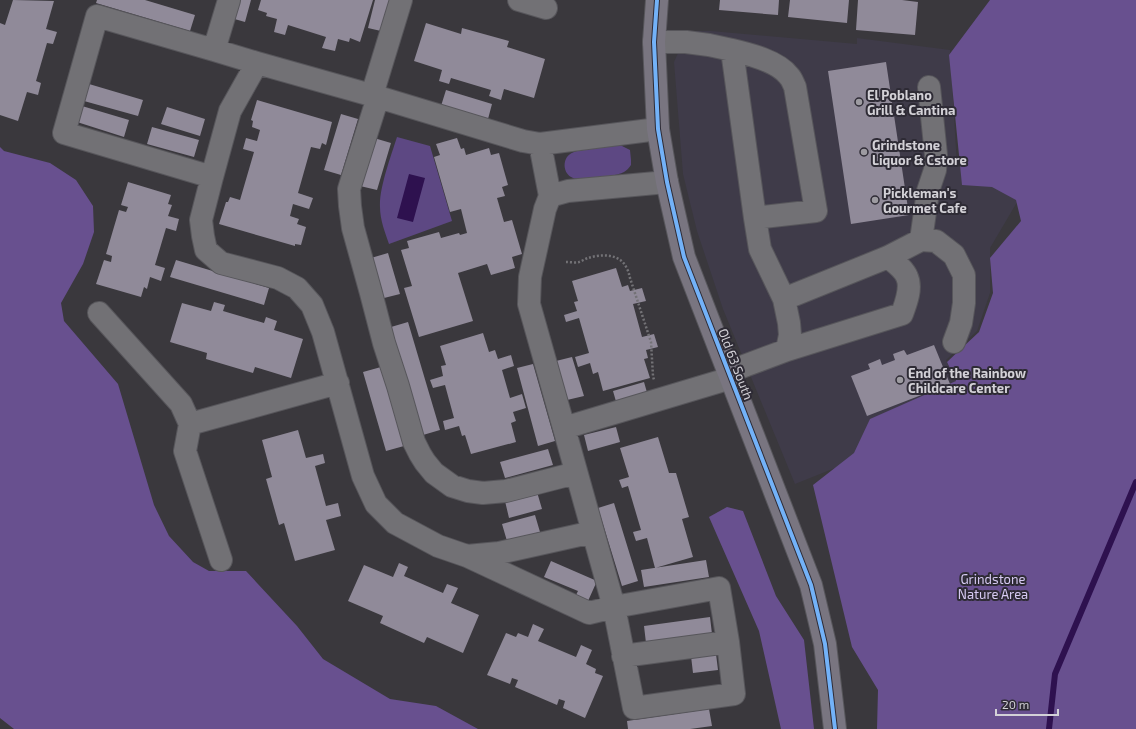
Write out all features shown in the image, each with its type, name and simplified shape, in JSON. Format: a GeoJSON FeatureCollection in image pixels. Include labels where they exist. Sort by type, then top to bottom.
{"type":"FeatureCollection","features":[{"type":"Feature","properties":{"kind":"main road","name":"Old 63 South"},"geometry":{"type":"LineString","coordinates":[[657,0],[654,42],[658,129],[667,182],[684,257],[811,585],[825,644],[835,729]]}},
{"type":"Feature","properties":{"kind":"lane"},"geometry":{"type":"LineString","coordinates":[[214,50],[229,0]]}},
{"type":"Feature","properties":{"kind":"lane"},"geometry":{"type":"LineString","coordinates":[[401,0],[348,189],[353,228],[384,343],[414,442],[425,462],[434,473],[452,486],[468,491],[483,493],[506,491],[576,473]]}},
{"type":"Feature","properties":{"kind":"lane"},"geometry":{"type":"LineString","coordinates":[[519,0],[546,8]]}},
{"type":"Feature","properties":{"kind":"lane"},"geometry":{"type":"LineString","coordinates":[[212,177],[64,133],[96,16],[375,96],[523,141],[540,144],[658,129]]}},
{"type":"Feature","properties":{"kind":"lane"},"geometry":{"type":"LineString","coordinates":[[654,42],[709,44],[754,56],[776,64],[789,75],[795,87],[816,211],[755,218]]}},
{"type":"Feature","properties":{"kind":"lane"},"geometry":{"type":"LineString","coordinates":[[732,50],[760,249],[784,299],[790,335],[787,350]]}},
{"type":"Feature","properties":{"kind":"lane"},"geometry":{"type":"LineString","coordinates":[[257,63],[230,111],[201,220],[206,250],[221,263],[278,278],[297,288],[312,305],[323,332],[363,476],[376,504],[395,523],[438,546],[467,556],[589,612],[614,607],[719,588],[728,642],[734,694],[634,708],[614,607],[529,304],[530,277],[545,209],[550,196],[540,144]]}},
{"type":"Feature","properties":{"kind":"lane"},"geometry":{"type":"LineString","coordinates":[[921,240],[928,191],[935,170],[936,155],[929,87]]}},
{"type":"Feature","properties":{"kind":"lane"},"geometry":{"type":"LineString","coordinates":[[550,196],[568,191],[667,182]]}},
{"type":"Feature","properties":{"kind":"lane"},"geometry":{"type":"LineString","coordinates":[[784,299],[888,257],[921,240],[936,241],[954,255],[964,275],[964,302],[961,323],[954,342]]}},
{"type":"Feature","properties":{"kind":"lane"},"geometry":{"type":"LineString","coordinates":[[564,428],[662,399],[730,375],[787,350],[902,314],[909,295],[908,278],[888,257]]}},
{"type":"Feature","properties":{"kind":"lane"},"geometry":{"type":"LineString","coordinates":[[100,313],[182,404],[190,424],[185,451],[221,560]]}},
{"type":"Feature","properties":{"kind":"lane"},"geometry":{"type":"LineString","coordinates":[[190,424],[338,383]]}},
{"type":"Feature","properties":{"kind":"lane"},"geometry":{"type":"LineString","coordinates":[[467,556],[499,553],[593,532]]}},
{"type":"Feature","properties":{"kind":"lane"},"geometry":{"type":"LineString","coordinates":[[623,656],[728,642]]}},
{"type":"Feature","properties":{"kind":"path"},"geometry":{"type":"LineString","coordinates":[[566,262],[578,262],[591,257],[606,255],[613,256],[620,260],[627,268],[651,342],[653,376],[662,399]]}},
{"type":"Feature","properties":{"kind":"shaded area"},"geometry":{"type":"Polygon","coordinates":[[[688,31],[711,31],[857,44],[857,38],[950,50],[957,166],[995,179],[1020,197],[990,248],[990,293],[977,331],[946,360],[970,414],[795,484],[723,309],[697,231],[683,174],[674,62],[688,31]]]}},
{"type":"Feature","properties":{"kind":"shaded area"},"geometry":{"type":"Polygon","coordinates":[[[397,137],[430,146],[452,221],[389,244],[381,217],[380,199],[386,172],[397,137]]]}},
{"type":"Feature","properties":{"kind":"shaded area"},"geometry":{"type":"Polygon","coordinates":[[[620,145],[630,150],[631,165],[624,172],[607,176],[577,179],[570,177],[566,172],[565,160],[571,153],[620,145]]]}},
{"type":"Feature","properties":{"kind":"shaded area"},"geometry":{"type":"Polygon","coordinates":[[[409,174],[425,178],[413,222],[397,218],[409,174]]]}},
{"type":"Feature","properties":{"kind":"green space","name":"Grindstone Nature Area"},"geometry":{"type":"Polygon","coordinates":[[[990,0],[1136,0],[1136,729],[877,729],[878,690],[852,647],[813,485],[854,453],[870,419],[956,381],[947,362],[979,332],[993,293],[990,258],[1021,221],[1016,200],[992,187],[962,185],[949,55],[990,0]]]}},
{"type":"Feature","properties":{"kind":"green space"},"geometry":{"type":"Polygon","coordinates":[[[0,147],[4,151],[50,163],[76,180],[93,206],[94,232],[83,264],[61,303],[64,321],[118,384],[154,505],[169,536],[193,562],[209,571],[246,571],[297,626],[323,659],[390,699],[436,706],[478,729],[14,729],[0,718],[0,147]]]}},
{"type":"Feature","properties":{"kind":"green space"},"geometry":{"type":"Polygon","coordinates":[[[727,507],[743,511],[776,596],[804,640],[814,729],[781,729],[759,631],[709,517],[727,507]]]}},
{"type":"Feature","properties":{"kind":"building"},"geometry":{"type":"Polygon","coordinates":[[[13,0],[54,1],[46,29],[57,32],[53,44],[47,43],[36,81],[41,83],[38,95],[27,92],[18,121],[0,115],[0,23],[5,25],[13,0]]]}},
{"type":"Feature","properties":{"kind":"building"},"geometry":{"type":"Polygon","coordinates":[[[97,0],[145,0],[195,15],[190,31],[96,3],[97,0]]]}},
{"type":"Feature","properties":{"kind":"building"},"geometry":{"type":"Polygon","coordinates":[[[236,0],[251,0],[245,22],[231,18],[236,0]]]}},
{"type":"Feature","properties":{"kind":"building"},"geometry":{"type":"Polygon","coordinates":[[[261,0],[373,0],[360,42],[350,38],[349,42],[338,39],[335,51],[322,48],[326,37],[288,25],[285,35],[274,32],[277,19],[266,16],[267,13],[258,10],[261,0]]]}},
{"type":"Feature","properties":{"kind":"building"},"geometry":{"type":"Polygon","coordinates":[[[375,0],[390,0],[381,31],[368,28],[375,0]]]}},
{"type":"Feature","properties":{"kind":"building"},"geometry":{"type":"Polygon","coordinates":[[[720,0],[779,0],[778,15],[719,10],[720,0]]]}},
{"type":"Feature","properties":{"kind":"building"},"geometry":{"type":"Polygon","coordinates":[[[790,0],[849,0],[847,23],[788,17],[790,0]]]}},
{"type":"Feature","properties":{"kind":"building"},"geometry":{"type":"Polygon","coordinates":[[[858,0],[902,0],[918,2],[915,35],[856,30],[858,0]]]}},
{"type":"Feature","properties":{"kind":"building"},"geometry":{"type":"Polygon","coordinates":[[[426,23],[461,34],[462,28],[509,41],[507,47],[545,59],[534,98],[504,89],[501,100],[489,96],[491,90],[451,78],[449,84],[439,81],[442,70],[414,61],[426,23]]]}},
{"type":"Feature","properties":{"kind":"building"},"geometry":{"type":"Polygon","coordinates":[[[886,62],[909,215],[851,224],[828,71],[886,62]]]}},
{"type":"Feature","properties":{"kind":"building"},"geometry":{"type":"Polygon","coordinates":[[[89,84],[143,100],[138,116],[84,101],[89,84]]]}},
{"type":"Feature","properties":{"kind":"building"},"geometry":{"type":"Polygon","coordinates":[[[446,90],[492,104],[488,119],[441,106],[446,90]]]}},
{"type":"Feature","properties":{"kind":"building"},"geometry":{"type":"Polygon","coordinates":[[[257,100],[332,122],[326,145],[322,143],[320,149],[311,147],[298,193],[313,198],[309,209],[293,204],[290,216],[299,219],[297,224],[306,227],[301,245],[295,244],[295,246],[219,224],[226,202],[228,202],[230,197],[240,200],[254,152],[243,149],[246,138],[257,141],[260,130],[252,127],[253,121],[251,120],[257,100]]]}},
{"type":"Feature","properties":{"kind":"building"},"geometry":{"type":"Polygon","coordinates":[[[82,106],[129,120],[124,137],[77,122],[82,106]]]}},
{"type":"Feature","properties":{"kind":"building"},"geometry":{"type":"Polygon","coordinates":[[[167,107],[205,119],[200,136],[161,124],[167,107]]]}},
{"type":"Feature","properties":{"kind":"building"},"geometry":{"type":"Polygon","coordinates":[[[341,114],[358,119],[341,175],[324,170],[341,114]]]}},
{"type":"Feature","properties":{"kind":"building"},"geometry":{"type":"Polygon","coordinates":[[[152,127],[199,140],[194,157],[147,144],[152,127]]]}},
{"type":"Feature","properties":{"kind":"building"},"geometry":{"type":"Polygon","coordinates":[[[374,138],[391,143],[377,190],[360,186],[374,138]]]}},
{"type":"Feature","properties":{"kind":"building"},"geometry":{"type":"Polygon","coordinates":[[[457,138],[461,149],[464,148],[466,155],[489,148],[491,155],[499,153],[508,185],[502,187],[505,196],[497,198],[504,222],[512,220],[522,254],[512,257],[515,268],[491,275],[487,264],[458,273],[473,321],[419,337],[404,288],[412,286],[401,250],[409,248],[407,241],[439,232],[441,238],[459,233],[460,235],[467,233],[461,209],[450,212],[434,157],[440,155],[436,144],[457,138]]]}},
{"type":"Feature","properties":{"kind":"building"},"geometry":{"type":"Polygon","coordinates":[[[128,182],[171,195],[168,204],[172,205],[168,216],[179,219],[176,231],[166,228],[155,265],[165,268],[161,281],[150,277],[147,289],[144,287],[141,297],[96,284],[104,260],[111,262],[112,256],[106,254],[119,210],[126,212],[128,207],[121,205],[128,182]]]}},
{"type":"Feature","properties":{"kind":"building"},"geometry":{"type":"Polygon","coordinates":[[[388,253],[400,294],[384,298],[371,258],[388,253]]]}},
{"type":"Feature","properties":{"kind":"building"},"geometry":{"type":"Polygon","coordinates":[[[176,260],[269,288],[264,305],[170,277],[176,260]]]}},
{"type":"Feature","properties":{"kind":"building"},"geometry":{"type":"Polygon","coordinates":[[[616,268],[622,287],[628,285],[630,291],[642,288],[646,301],[633,304],[642,337],[654,334],[658,347],[646,350],[648,358],[644,359],[650,378],[603,391],[598,372],[593,374],[590,363],[578,367],[575,357],[589,353],[579,318],[566,322],[564,315],[577,311],[574,302],[578,301],[572,281],[616,268]]]}},
{"type":"Feature","properties":{"kind":"building"},"geometry":{"type":"Polygon","coordinates":[[[214,302],[225,305],[223,311],[264,323],[266,317],[277,321],[274,330],[303,339],[291,378],[255,367],[253,373],[206,359],[207,353],[170,342],[182,303],[211,311],[214,302]]]}},
{"type":"Feature","properties":{"kind":"building"},"geometry":{"type":"Polygon","coordinates":[[[408,322],[440,430],[423,435],[391,327],[408,322]]]}},
{"type":"Feature","properties":{"kind":"building"},"geometry":{"type":"Polygon","coordinates":[[[483,333],[489,352],[495,350],[498,359],[511,355],[514,366],[502,370],[510,398],[522,394],[526,408],[513,412],[516,421],[511,423],[516,442],[471,454],[465,435],[462,436],[459,426],[445,430],[443,421],[454,418],[445,385],[433,388],[430,380],[443,376],[441,366],[446,365],[440,346],[483,333]]]}},
{"type":"Feature","properties":{"kind":"building","name":"End of the Rainbow Childcare Center"},"geometry":{"type":"Polygon","coordinates":[[[934,345],[950,384],[867,416],[851,376],[870,369],[868,364],[880,359],[882,365],[895,360],[893,354],[904,350],[907,355],[934,345]]]}},
{"type":"Feature","properties":{"kind":"building"},"geometry":{"type":"Polygon","coordinates":[[[572,357],[584,396],[567,400],[556,361],[572,357]]]}},
{"type":"Feature","properties":{"kind":"building"},"geometry":{"type":"Polygon","coordinates":[[[533,364],[555,441],[538,446],[517,368],[533,364]]]}},
{"type":"Feature","properties":{"kind":"building"},"geometry":{"type":"Polygon","coordinates":[[[381,367],[404,446],[386,451],[363,372],[381,367]]]}},
{"type":"Feature","properties":{"kind":"building"},"geometry":{"type":"Polygon","coordinates":[[[644,382],[648,396],[617,405],[613,391],[644,382]]]}},
{"type":"Feature","properties":{"kind":"building"},"geometry":{"type":"Polygon","coordinates":[[[616,427],[620,442],[588,451],[584,435],[616,427]]]}},
{"type":"Feature","properties":{"kind":"building"},"geometry":{"type":"Polygon","coordinates":[[[298,430],[306,458],[323,454],[325,463],[315,466],[326,506],[338,503],[341,516],[326,520],[335,550],[295,561],[284,523],[279,525],[266,479],[272,477],[262,440],[298,430]]]}},
{"type":"Feature","properties":{"kind":"building"},"geometry":{"type":"Polygon","coordinates":[[[658,437],[669,473],[676,473],[689,517],[682,519],[693,557],[655,568],[647,538],[636,541],[633,532],[641,530],[628,486],[622,488],[619,480],[629,477],[620,448],[658,437]]]}},
{"type":"Feature","properties":{"kind":"building"},"geometry":{"type":"Polygon","coordinates":[[[548,449],[553,465],[505,478],[500,462],[548,449]]]}},
{"type":"Feature","properties":{"kind":"building"},"geometry":{"type":"Polygon","coordinates":[[[537,492],[542,509],[509,518],[505,501],[537,492]]]}},
{"type":"Feature","properties":{"kind":"building"},"geometry":{"type":"Polygon","coordinates":[[[614,503],[638,581],[622,586],[598,508],[614,503]]]}},
{"type":"Feature","properties":{"kind":"building"},"geometry":{"type":"Polygon","coordinates":[[[535,515],[540,532],[507,541],[502,524],[535,515]]]}},
{"type":"Feature","properties":{"kind":"building"},"geometry":{"type":"Polygon","coordinates":[[[706,560],[709,577],[644,587],[641,570],[706,560]]]}},
{"type":"Feature","properties":{"kind":"building"},"geometry":{"type":"Polygon","coordinates":[[[551,561],[597,581],[588,601],[576,595],[578,591],[544,577],[551,561]]]}},
{"type":"Feature","properties":{"kind":"building"},"geometry":{"type":"Polygon","coordinates":[[[399,563],[408,567],[404,576],[443,593],[447,584],[458,588],[451,603],[479,615],[463,653],[427,637],[424,643],[380,623],[383,616],[348,601],[364,565],[393,577],[399,563]]]}},
{"type":"Feature","properties":{"kind":"building"},"geometry":{"type":"Polygon","coordinates":[[[710,617],[712,634],[646,643],[644,626],[710,617]]]}},
{"type":"Feature","properties":{"kind":"building"},"geometry":{"type":"Polygon","coordinates":[[[533,624],[544,629],[538,641],[576,657],[581,645],[592,650],[586,664],[596,669],[595,673],[603,676],[585,718],[563,708],[565,701],[559,699],[557,705],[515,687],[518,680],[512,678],[510,684],[487,675],[506,633],[516,637],[518,633],[528,637],[533,624]]]}},
{"type":"Feature","properties":{"kind":"building"},"geometry":{"type":"Polygon","coordinates":[[[716,654],[718,670],[693,673],[691,656],[716,654]]]}},
{"type":"Feature","properties":{"kind":"building"},"geometry":{"type":"Polygon","coordinates":[[[709,709],[712,726],[690,729],[628,729],[627,721],[709,709]]]}},
{"type":"Feature","properties":{"kind":"waterway"},"geometry":{"type":"LineString","coordinates":[[1049,729],[1055,674],[1136,482]]}},
{"type":"Feature","properties":{"kind":"cycle path"},"geometry":{"type":"LineString","coordinates":[[657,0],[654,42],[658,129],[667,182],[684,257],[811,585],[825,644],[835,729]]}},
{"type":"Feature","properties":{"kind":"place","name":"El Poblano Grill & Cantina"},"geometry":{"type":"Point","coordinates":[859,102]}},
{"type":"Feature","properties":{"kind":"place","name":"Grindstone Liquor & Cstore"},"geometry":{"type":"Point","coordinates":[864,152]}},
{"type":"Feature","properties":{"kind":"place","name":"Pickleman's Gourmet Cafe"},"geometry":{"type":"Point","coordinates":[875,200]}},
{"type":"Feature","properties":{"kind":"place","name":"End of the Rainbow Childcare Center"},"geometry":{"type":"Point","coordinates":[900,380]}}]}
